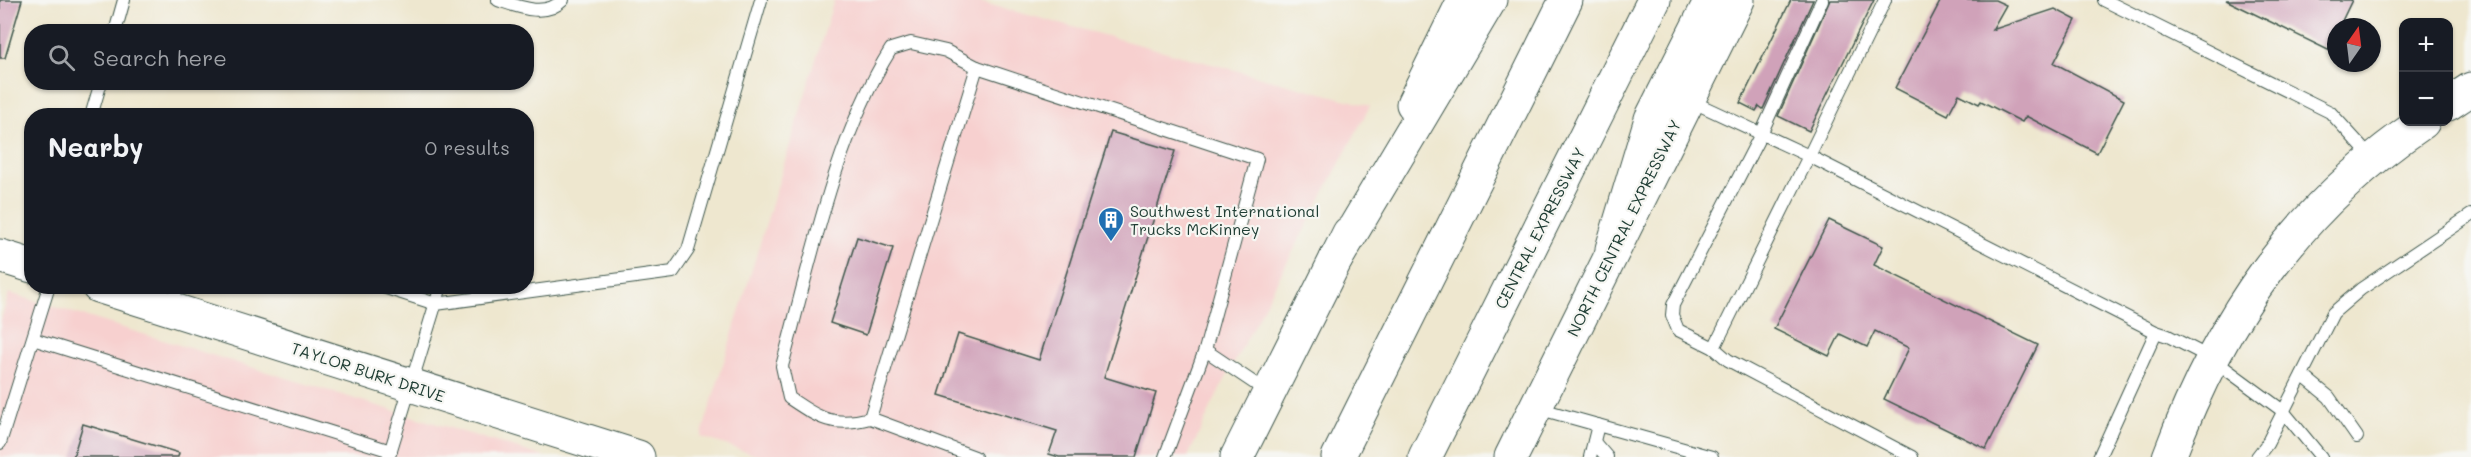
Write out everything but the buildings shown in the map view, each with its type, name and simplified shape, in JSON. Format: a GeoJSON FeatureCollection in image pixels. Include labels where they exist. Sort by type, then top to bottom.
{"type":"FeatureCollection","features":[{"type":"Feature","properties":{"kind":"main road"},"geometry":{"type":"LineString","coordinates":[[1237,457],[1464,0]]}},
{"type":"Feature","properties":{"kind":"main road"},"geometry":{"type":"LineString","coordinates":[[1336,259],[1490,0]]}},
{"type":"Feature","properties":{"kind":"main road"},"geometry":{"type":"LineString","coordinates":[[1338,457],[1566,0]]}},
{"type":"Feature","properties":{"kind":"main road","name":"CENTRAL EXPRESSWAY"},"geometry":{"type":"LineString","coordinates":[[1425,457],[1654,0]]}},
{"type":"Feature","properties":{"kind":"main road"},"geometry":{"type":"LineString","coordinates":[[1612,249],[1651,119],[1711,0]]}},
{"type":"Feature","properties":{"kind":"main road","name":"NORTH CENTRAL EXPRESSWAY"},"geometry":{"type":"LineString","coordinates":[[1511,457],[1612,249],[1738,0]]}},
{"type":"Feature","properties":{"kind":"main road"},"geometry":{"type":"LineString","coordinates":[[2453,101],[2471,89]]}},
{"type":"Feature","properties":{"kind":"main road"},"geometry":{"type":"LineString","coordinates":[[2169,457],[2184,416],[2211,357],[2261,276],[2319,208],[2373,159],[2418,126]]}},
{"type":"Feature","properties":{"kind":"main road"},"geometry":{"type":"LineString","coordinates":[[0,256],[24,264]]}},
{"type":"Feature","properties":{"kind":"main road","name":"TAYLOR BURK DRIVE"},"geometry":{"type":"LineString","coordinates":[[149,294],[174,298],[411,386],[638,457]]}},
{"type":"Feature","properties":{"kind":"lane"},"geometry":{"type":"LineString","coordinates":[[117,24],[124,0]]}},
{"type":"Feature","properties":{"kind":"lane"},"geometry":{"type":"LineString","coordinates":[[500,0],[530,10],[556,7],[563,0]]}},
{"type":"Feature","properties":{"kind":"lane"},"geometry":{"type":"LineString","coordinates":[[534,291],[673,272],[688,250],[761,0]]}},
{"type":"Feature","properties":{"kind":"lane"},"geometry":{"type":"LineString","coordinates":[[1822,0],[1761,134],[1673,305],[1672,315],[1678,330],[1714,348],[1728,360],[1912,457]]}},
{"type":"Feature","properties":{"kind":"lane"},"geometry":{"type":"LineString","coordinates":[[1714,348],[1885,0]]}},
{"type":"Feature","properties":{"kind":"lane"},"geometry":{"type":"LineString","coordinates":[[2104,0],[2330,112],[2373,159]]}},
{"type":"Feature","properties":{"kind":"lane"},"geometry":{"type":"LineString","coordinates":[[975,457],[870,418],[848,424],[816,417],[789,398],[782,366],[848,137],[878,70],[891,49],[911,43],[946,51],[977,67],[1257,159],[1205,350],[1165,457]]}},
{"type":"Feature","properties":{"kind":"lane"},"geometry":{"type":"LineString","coordinates":[[870,418],[977,67]]}},
{"type":"Feature","properties":{"kind":"lane"},"geometry":{"type":"LineString","coordinates":[[93,108],[98,90]]}},
{"type":"Feature","properties":{"kind":"lane"},"geometry":{"type":"LineString","coordinates":[[1688,100],[1809,156],[2156,332],[2211,357],[2283,411],[2321,457]]}},
{"type":"Feature","properties":{"kind":"lane"},"geometry":{"type":"LineString","coordinates":[[2257,457],[2333,313],[2361,289],[2471,215]]}},
{"type":"Feature","properties":{"kind":"lane"},"geometry":{"type":"LineString","coordinates":[[0,443],[47,294]]}},
{"type":"Feature","properties":{"kind":"lane"},"geometry":{"type":"LineString","coordinates":[[405,294],[436,304],[510,294]]}},
{"type":"Feature","properties":{"kind":"lane"},"geometry":{"type":"LineString","coordinates":[[33,339],[390,454],[439,294]]}},
{"type":"Feature","properties":{"kind":"lane"},"geometry":{"type":"LineString","coordinates":[[2099,457],[2156,332]]}},
{"type":"Feature","properties":{"kind":"lane"},"geometry":{"type":"LineString","coordinates":[[1205,350],[1270,394]]}},
{"type":"Feature","properties":{"kind":"lane"},"geometry":{"type":"LineString","coordinates":[[2302,375],[2329,397],[2357,437]]}},
{"type":"Feature","properties":{"kind":"lane"},"geometry":{"type":"LineString","coordinates":[[1536,408],[1712,457]]}},
{"type":"Feature","properties":{"kind":"lane"},"geometry":{"type":"LineString","coordinates":[[1590,457],[1598,425]]}},
{"type":"Feature","properties":{"kind":"lane"},"geometry":{"type":"LineString","coordinates":[[1594,442],[1607,457]]}},
{"type":"Feature","properties":{"kind":"shaded area"},"geometry":{"type":"Polygon","coordinates":[[[834,0],[972,0],[1370,106],[1217,395],[1188,457],[762,457],[701,437],[834,0]]]}},
{"type":"Feature","properties":{"kind":"shaded area"},"geometry":{"type":"Polygon","coordinates":[[[9,293],[545,457],[0,457],[0,323],[9,293]]]}},
{"type":"Feature","properties":{"kind":"place","name":"Southwest International Trucks McKinney"},"geometry":{"type":"Point","coordinates":[1111,243]}}]}
